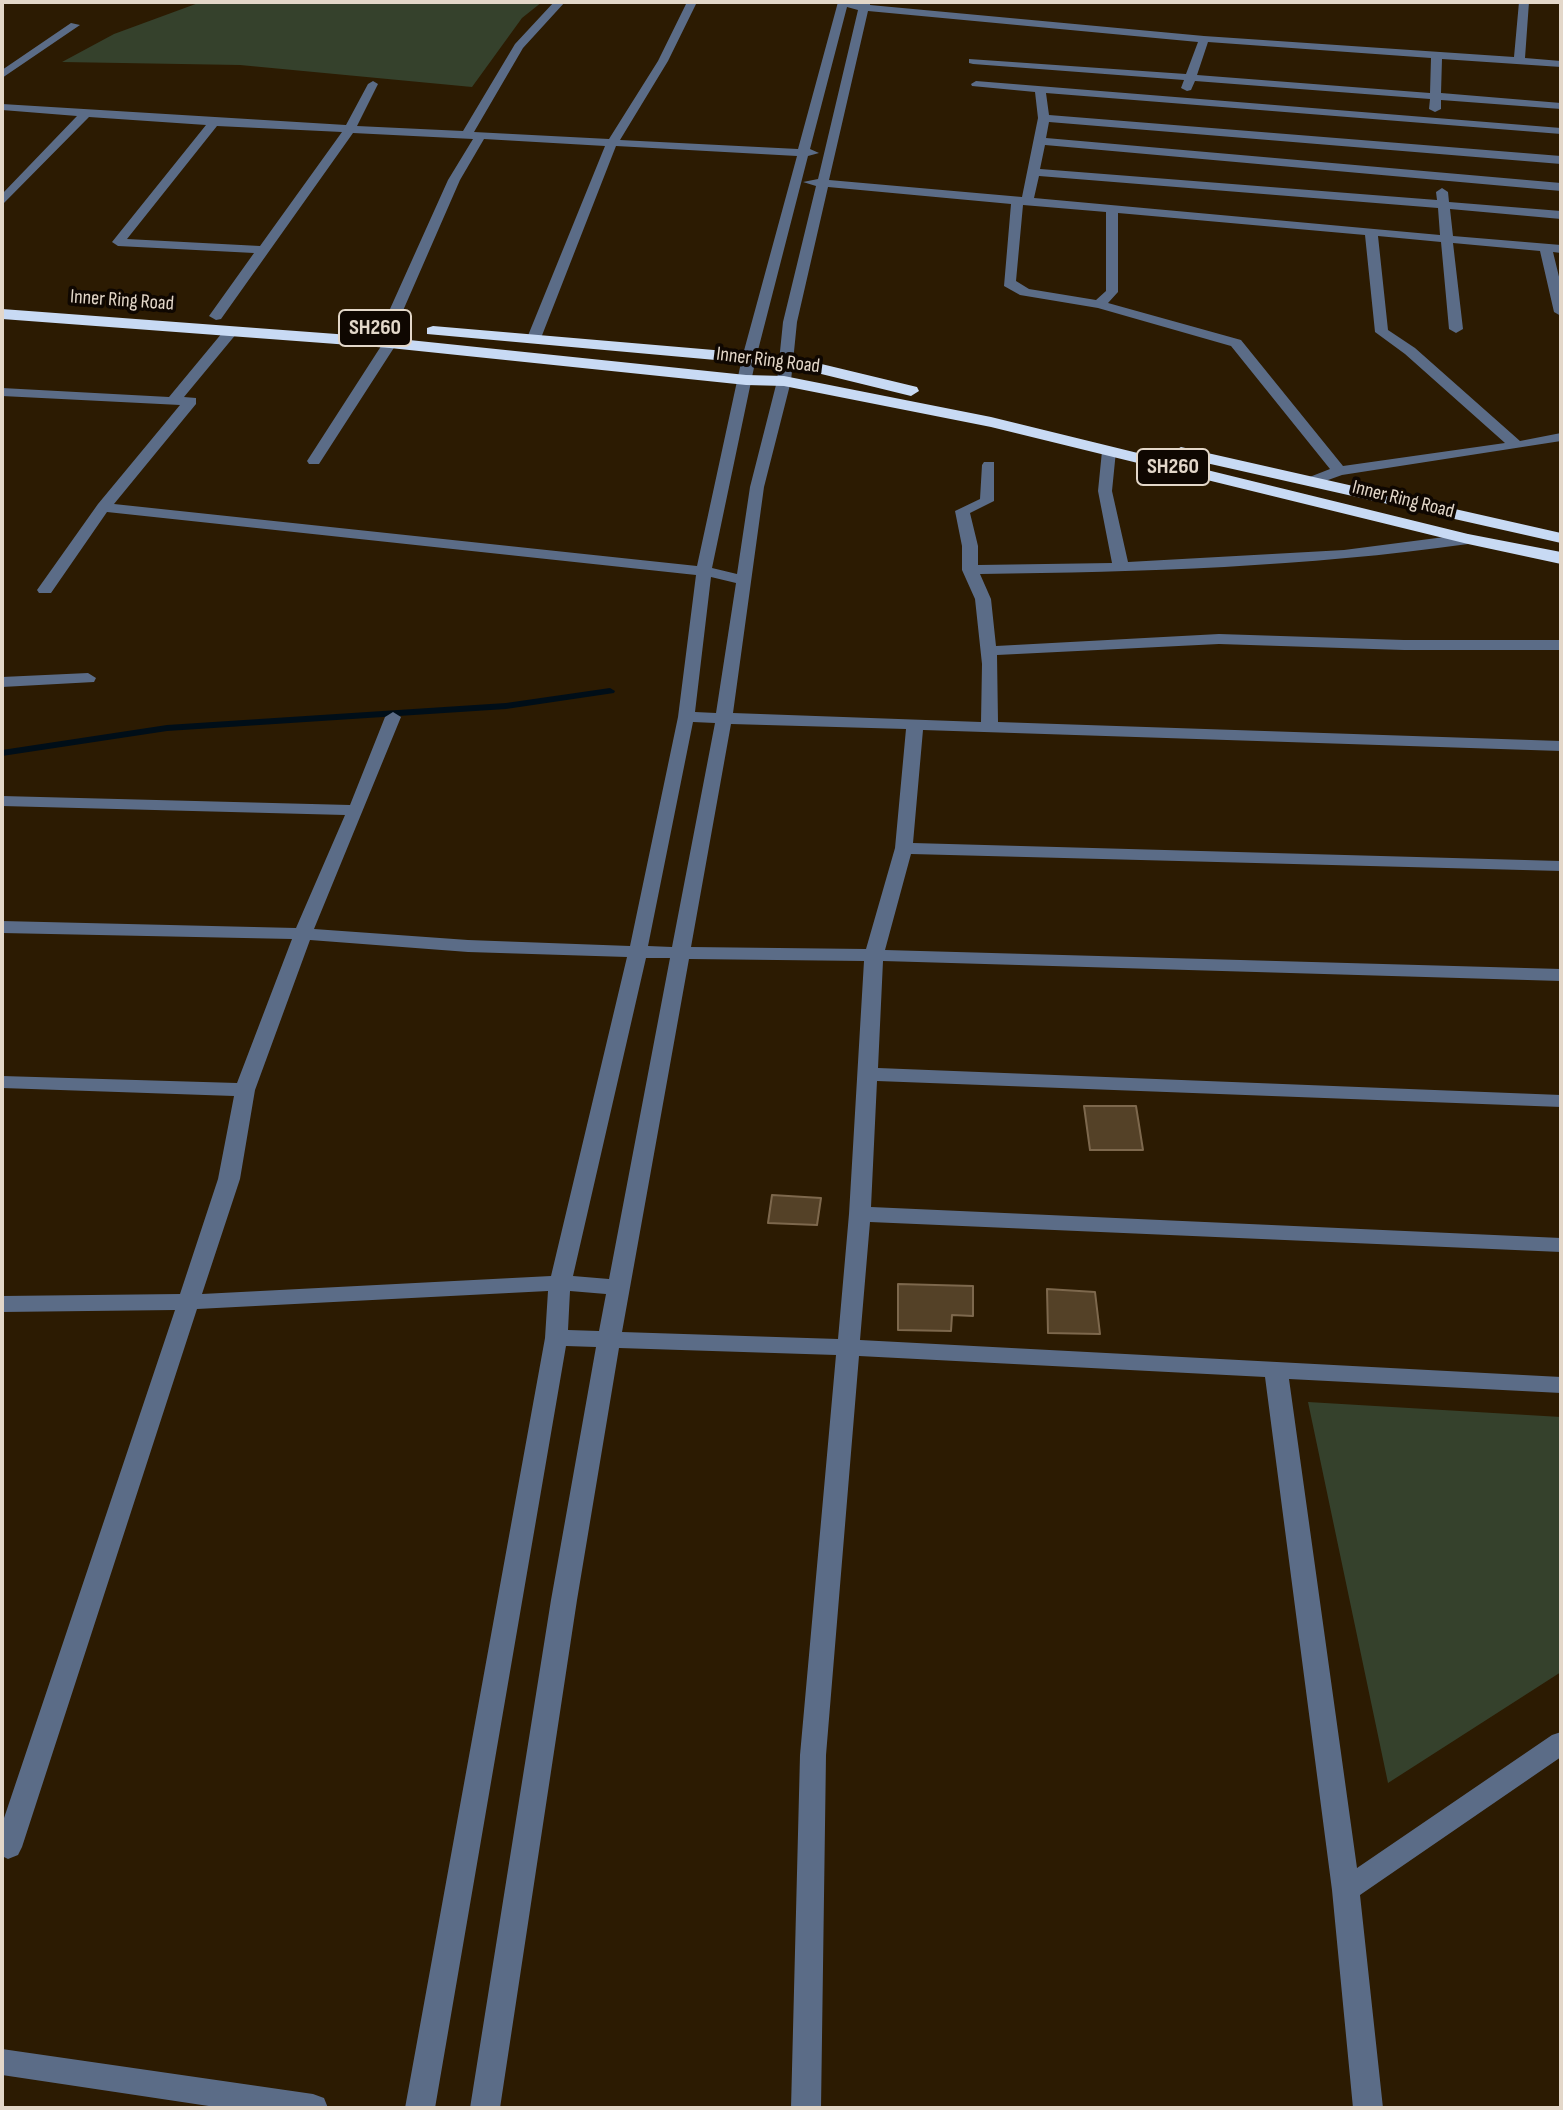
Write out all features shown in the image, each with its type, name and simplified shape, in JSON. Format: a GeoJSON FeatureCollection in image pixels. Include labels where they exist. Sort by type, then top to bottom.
{"type":"FeatureCollection","features":[{"type":"Feature","properties":{"kind":"highway","name":"Inner Ring Road"},"geometry":{"type":"LineString","coordinates":[[2,302],[216,316],[746,380],[809,366],[994,411],[1561,538]]}},
{"type":"Feature","properties":{"kind":"highway","name":"Inner Ring Road"},"geometry":{"type":"LineString","coordinates":[[2,314],[232,330],[534,338],[749,358],[785,372],[1468,539],[1561,558]]}},
{"type":"Feature","properties":{"kind":"street"},"geometry":{"type":"LineString","coordinates":[[314,461],[389,336],[507,62],[541,17],[560,2]]}},
{"type":"Feature","properties":{"kind":"street"},"geometry":{"type":"LineString","coordinates":[[534,338],[612,143],[663,61],[692,2]]}},
{"type":"Feature","properties":{"kind":"street"},"geometry":{"type":"LineString","coordinates":[[1519,60],[1524,2]]}},
{"type":"Feature","properties":{"kind":"street"},"geometry":{"type":"LineString","coordinates":[[420,2108],[556,1338],[560,1283],[638,951],[686,717],[704,571],[749,358],[838,3],[1204,39],[1561,64]]}},
{"type":"Feature","properties":{"kind":"street"},"geometry":{"type":"LineString","coordinates":[[485,2108],[564,1600],[618,1287],[724,718],[757,487],[785,372],[790,322],[821,183],[831,154],[865,5]]}},
{"type":"Feature","properties":{"kind":"street"},"geometry":{"type":"LineString","coordinates":[[2,75],[75,25]]}},
{"type":"Feature","properties":{"kind":"street"},"geometry":{"type":"LineString","coordinates":[[1184,100],[1204,39]]}},
{"type":"Feature","properties":{"kind":"street"},"geometry":{"type":"LineString","coordinates":[[1437,53],[1434,119],[1456,329]]}},
{"type":"Feature","properties":{"kind":"street"},"geometry":{"type":"LineString","coordinates":[[1118,59],[1436,90],[1561,106]]}},
{"type":"Feature","properties":{"kind":"street"},"geometry":{"type":"LineString","coordinates":[[973,61],[1190,78],[1561,95]]}},
{"type":"Feature","properties":{"kind":"street"},"geometry":{"type":"LineString","coordinates":[[216,316],[351,127],[373,84]]}},
{"type":"Feature","properties":{"kind":"street"},"geometry":{"type":"LineString","coordinates":[[976,84],[1561,131]]}},
{"type":"Feature","properties":{"kind":"street"},"geometry":{"type":"LineString","coordinates":[[1040,89],[1044,118],[1034,172],[1022,200],[1009,283],[1025,292],[1099,304],[1236,343],[1339,471]]}},
{"type":"Feature","properties":{"kind":"street"},"geometry":{"type":"LineString","coordinates":[[2,107],[214,122],[831,154]]}},
{"type":"Feature","properties":{"kind":"street"},"geometry":{"type":"LineString","coordinates":[[2,201],[85,114]]}},
{"type":"Feature","properties":{"kind":"street"},"geometry":{"type":"LineString","coordinates":[[1044,118],[1561,160]]}},
{"type":"Feature","properties":{"kind":"street"},"geometry":{"type":"LineString","coordinates":[[214,122],[118,242],[262,250]]}},
{"type":"Feature","properties":{"kind":"street"},"geometry":{"type":"LineString","coordinates":[[1040,141],[1561,187]]}},
{"type":"Feature","properties":{"kind":"street"},"geometry":{"type":"LineString","coordinates":[[1034,172],[1128,177],[1561,215]]}},
{"type":"Feature","properties":{"kind":"street"},"geometry":{"type":"LineString","coordinates":[[794,181],[1561,249]]}},
{"type":"Feature","properties":{"kind":"street"},"geometry":{"type":"LineString","coordinates":[[1099,304],[1112,292],[1112,208]]}},
{"type":"Feature","properties":{"kind":"street"},"geometry":{"type":"LineString","coordinates":[[1371,233],[1382,332],[1410,351],[1517,446]]}},
{"type":"Feature","properties":{"kind":"street"},"geometry":{"type":"LineString","coordinates":[[1546,248],[1561,312]]}},
{"type":"Feature","properties":{"kind":"street"},"geometry":{"type":"LineString","coordinates":[[173,401],[232,330]]}},
{"type":"Feature","properties":{"kind":"street"},"geometry":{"type":"LineString","coordinates":[[2,392],[191,401],[103,507],[45,590]]}},
{"type":"Feature","properties":{"kind":"street"},"geometry":{"type":"LineString","coordinates":[[1312,481],[1339,471],[1561,437]]}},
{"type":"Feature","properties":{"kind":"street"},"geometry":{"type":"LineString","coordinates":[[1537,443],[1561,450]]}},
{"type":"Feature","properties":{"kind":"street"},"geometry":{"type":"LineString","coordinates":[[1109,451],[1105,491],[1121,568]]}},
{"type":"Feature","properties":{"kind":"street"},"geometry":{"type":"LineString","coordinates":[[989,465],[987,501],[962,511],[970,546],[970,570],[983,599],[989,728]]}},
{"type":"Feature","properties":{"kind":"street"},"geometry":{"type":"LineString","coordinates":[[103,507],[704,571],[745,580]]}},
{"type":"Feature","properties":{"kind":"street"},"geometry":{"type":"LineString","coordinates":[[970,570],[1208,566],[1383,553],[1468,539]]}},
{"type":"Feature","properties":{"kind":"street"},"geometry":{"type":"LineString","coordinates":[[987,651],[1219,639],[1404,645],[1561,645]]}},
{"type":"Feature","properties":{"kind":"street"},"geometry":{"type":"LineString","coordinates":[[2,682],[88,678]]}},
{"type":"Feature","properties":{"kind":"street"},"geometry":{"type":"LineString","coordinates":[[8,1847],[229,1179],[245,1090],[303,934],[393,717]]}},
{"type":"Feature","properties":{"kind":"street"},"geometry":{"type":"LineString","coordinates":[[686,717],[1561,746]]}},
{"type":"Feature","properties":{"kind":"street"},"geometry":{"type":"LineString","coordinates":[[806,2108],[813,1755],[846,1347],[860,1214],[874,955],[904,848],[915,726]]}},
{"type":"Feature","properties":{"kind":"street"},"geometry":{"type":"LineString","coordinates":[[2,801],[356,810],[355,814]]}},
{"type":"Feature","properties":{"kind":"street"},"geometry":{"type":"LineString","coordinates":[[904,848],[1561,866]]}},
{"type":"Feature","properties":{"kind":"street"},"geometry":{"type":"LineString","coordinates":[[2,927],[303,934],[468,946],[679,953],[874,955],[1561,975]]}},
{"type":"Feature","properties":{"kind":"street"},"geometry":{"type":"LineString","coordinates":[[869,1074],[1561,1101]]}},
{"type":"Feature","properties":{"kind":"street"},"geometry":{"type":"LineString","coordinates":[[2,1082],[245,1090]]}},
{"type":"Feature","properties":{"kind":"street"},"geometry":{"type":"LineString","coordinates":[[860,1214],[1561,1245]]}},
{"type":"Feature","properties":{"kind":"street"},"geometry":{"type":"LineString","coordinates":[[2,1304],[186,1302],[560,1283],[618,1287]]}},
{"type":"Feature","properties":{"kind":"street"},"geometry":{"type":"LineString","coordinates":[[556,1338],[846,1347],[1561,1385]]}},
{"type":"Feature","properties":{"kind":"street"},"geometry":{"type":"LineString","coordinates":[[1276,1370],[1346,1890],[1368,2108]]}},
{"type":"Feature","properties":{"kind":"street"},"geometry":{"type":"LineString","coordinates":[[1346,1890],[1561,1743]]}},
{"type":"Feature","properties":{"kind":"street"},"geometry":{"type":"LineString","coordinates":[[2,2062],[313,2108]]}},
{"type":"Feature","properties":{"kind":"green space"},"geometry":{"type":"Polygon","coordinates":[[[201,2],[542,2],[522,18],[472,87],[240,65],[62,62],[114,34],[201,2]]]}},
{"type":"Feature","properties":{"kind":"green space"},"geometry":{"type":"Polygon","coordinates":[[[1308,1402],[1561,1417],[1561,1672],[1388,1783],[1308,1402]]]}},
{"type":"Feature","properties":{"kind":"building"},"geometry":{"type":"Polygon","coordinates":[[[1084,1106],[1136,1106],[1143,1150],[1090,1150],[1084,1106]]]}},
{"type":"Feature","properties":{"kind":"building"},"geometry":{"type":"Polygon","coordinates":[[[772,1195],[821,1198],[817,1225],[768,1223],[772,1195]]]}},
{"type":"Feature","properties":{"kind":"building"},"geometry":{"type":"Polygon","coordinates":[[[898,1284],[973,1286],[973,1316],[952,1315],[951,1331],[898,1330],[898,1284]]]}},
{"type":"Feature","properties":{"kind":"building"},"geometry":{"type":"Polygon","coordinates":[[[1047,1289],[1095,1292],[1100,1334],[1048,1333],[1047,1289]]]}},
{"type":"Feature","properties":{"kind":"waterway"},"geometry":{"type":"LineString","coordinates":[[2,753],[167,728],[506,706],[610,691]]}}]}
